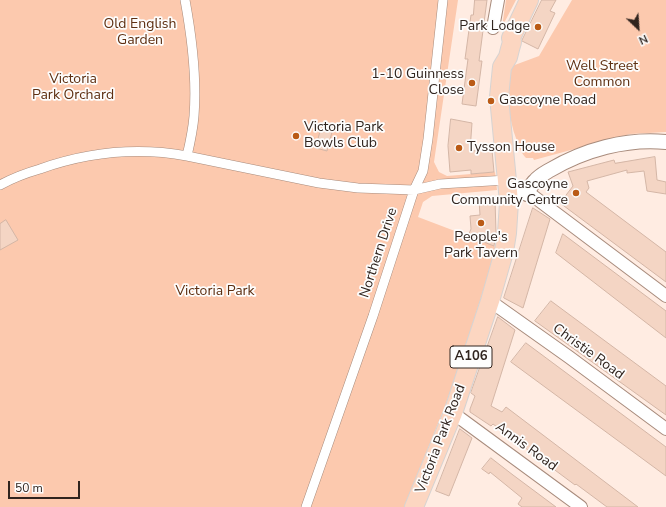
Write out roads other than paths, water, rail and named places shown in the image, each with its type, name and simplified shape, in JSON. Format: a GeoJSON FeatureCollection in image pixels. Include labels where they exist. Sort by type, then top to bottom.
{"type":"FeatureCollection","features":[{"type":"Feature","properties":{"kind":"main road","name":"Victoria Park Road"},"geometry":{"type":"LineString","coordinates":[[414,507],[453,413],[490,301],[504,252],[507,233],[508,186],[499,97],[500,79],[502,67],[508,57],[512,42],[511,38],[529,0]]}},
{"type":"Feature","properties":{"kind":"street"},"geometry":{"type":"LineString","coordinates":[[185,0],[191,40],[194,93],[194,117],[187,156]]}},
{"type":"Feature","properties":{"kind":"street","name":"Northern Drive"},"geometry":{"type":"LineString","coordinates":[[306,507],[373,316],[414,190],[423,171],[428,139],[443,0]]}},
{"type":"Feature","properties":{"kind":"street"},"geometry":{"type":"LineString","coordinates":[[493,28],[498,0]]}},
{"type":"Feature","properties":{"kind":"street"},"geometry":{"type":"LineString","coordinates":[[527,194],[533,182],[537,178],[556,167],[591,152],[624,143],[646,141],[666,142]]}},
{"type":"Feature","properties":{"kind":"street"},"geometry":{"type":"LineString","coordinates":[[0,185],[13,178],[77,158],[96,154],[150,151],[187,156],[326,185],[414,190],[440,184],[508,186],[516,191],[540,200],[666,296]]}},
{"type":"Feature","properties":{"kind":"street","name":"Christie Road"},"geometry":{"type":"LineString","coordinates":[[490,301],[575,361],[666,429]]}},
{"type":"Feature","properties":{"kind":"street","name":"Annis Road"},"geometry":{"type":"LineString","coordinates":[[453,413],[581,507]]}},
{"type":"Feature","properties":{"kind":"place","name":"Park Lodge"},"geometry":{"type":"Point","coordinates":[538,27]}},
{"type":"Feature","properties":{"kind":"place","name":"1-10 Guinness Close"},"geometry":{"type":"Point","coordinates":[472,83]}},
{"type":"Feature","properties":{"kind":"place","name":"Gascoyne Road"},"geometry":{"type":"Point","coordinates":[491,101]}},
{"type":"Feature","properties":{"kind":"place","name":"Victoria Park Bowls Club"},"geometry":{"type":"Point","coordinates":[296,136]}},
{"type":"Feature","properties":{"kind":"place","name":"Tysson House"},"geometry":{"type":"Point","coordinates":[459,148]}},
{"type":"Feature","properties":{"kind":"place","name":"Gascoyne Community Centre"},"geometry":{"type":"Point","coordinates":[576,193]}},
{"type":"Feature","properties":{"kind":"place","name":"People's Park Tavern"},"geometry":{"type":"Point","coordinates":[481,223]}},
{"type":"Feature","properties":{"kind":"park label","name":"Old English Garden"},"geometry":{"type":"Point","coordinates":[140,34]}},
{"type":"Feature","properties":{"kind":"park label","name":"Well Street Common"},"geometry":{"type":"Point","coordinates":[602,76]}},
{"type":"Feature","properties":{"kind":"park label","name":"Victoria Park Orchard"},"geometry":{"type":"Point","coordinates":[73,88]}},
{"type":"Feature","properties":{"kind":"park label","name":"Victoria Park"},"geometry":{"type":"Point","coordinates":[215,292]}}]}
